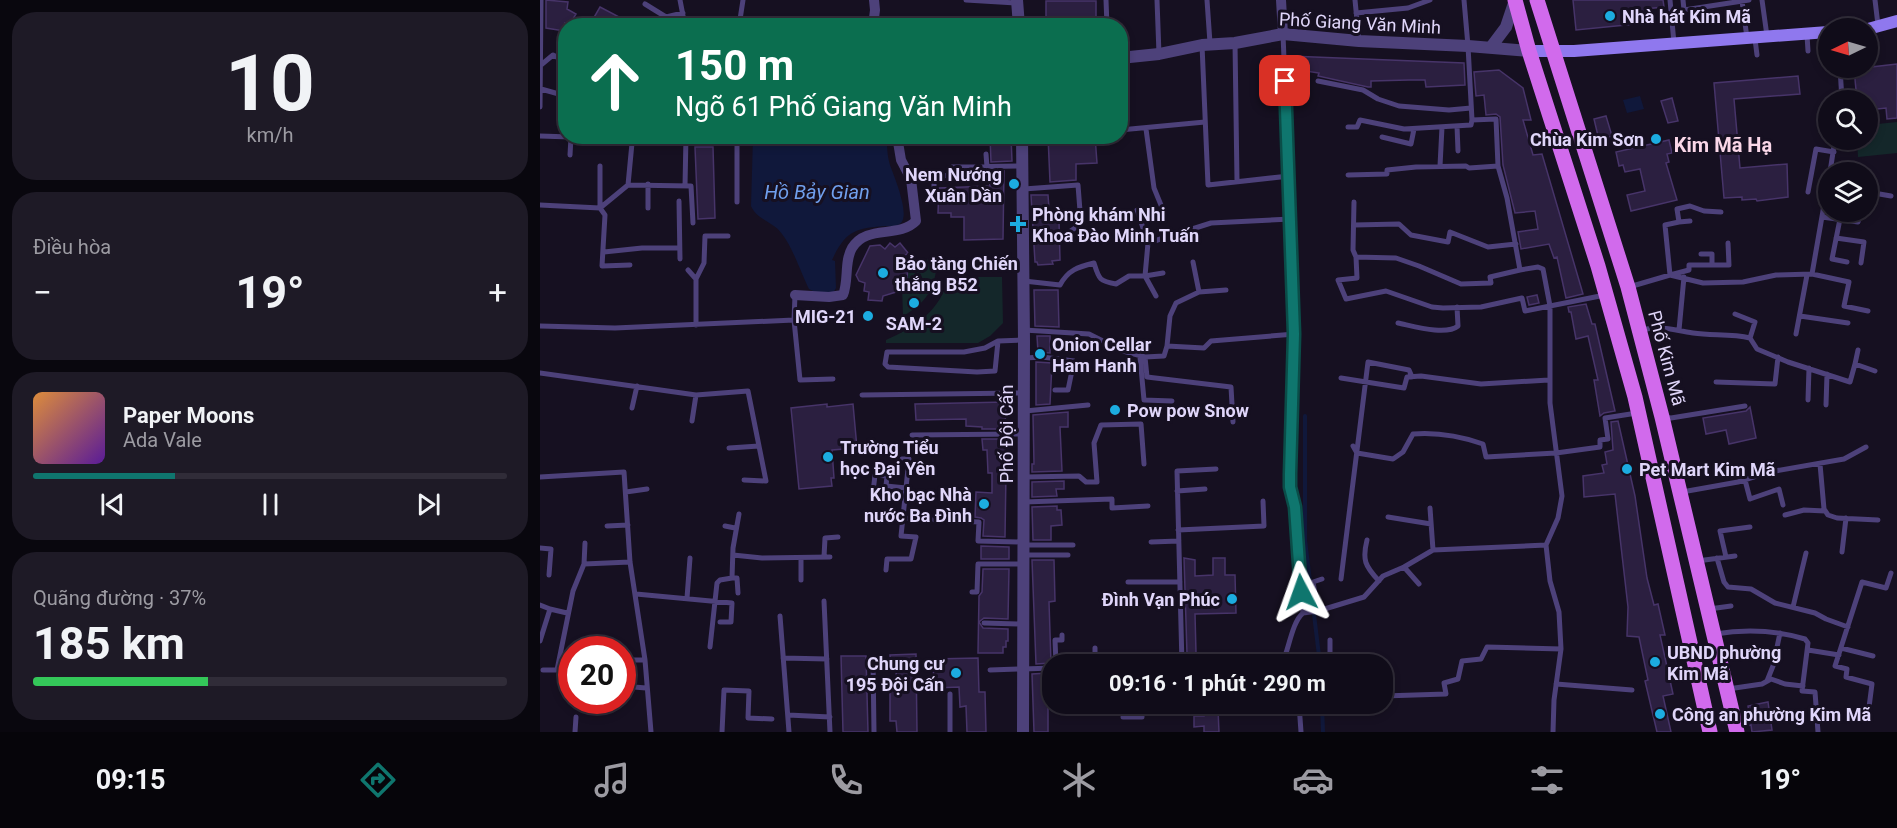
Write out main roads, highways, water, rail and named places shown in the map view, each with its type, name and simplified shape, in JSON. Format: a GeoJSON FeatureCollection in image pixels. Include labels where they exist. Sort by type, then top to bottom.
{"type":"FeatureCollection","features":[{"type":"Feature","properties":{"kind":"main road"},"geometry":{"type":"LineString","coordinates":[[1515,0],[1606,294],[1638,412],[1710,732]]}},
{"type":"Feature","properties":{"kind":"main road","name":"Phố Kim Mã"},"geometry":{"type":"LineString","coordinates":[[1537,0],[1628,287],[1662,417],[1737,732]]}},
{"type":"Feature","properties":{"kind":"main road"},"geometry":{"type":"LineString","coordinates":[[1878,26],[1897,21]]}},
{"type":"Feature","properties":{"kind":"main road","name":"Phố Giang Văn Minh"},"geometry":{"type":"LineString","coordinates":[[1529,51],[1552,52],[1818,32]]}},
{"type":"Feature","properties":{"kind":"main road"},"geometry":{"type":"LineString","coordinates":[[1606,294],[1628,287]]}},
{"type":"Feature","properties":{"kind":"water"},"geometry":{"type":"Polygon","coordinates":[[[1640,96],[1644,109],[1627,113],[1623,100],[1640,96]]]}},
{"type":"Feature","properties":{"kind":"water","name":"Hồ Bảy Gian"},"geometry":{"type":"Polygon","coordinates":[[[753,144],[887,144],[888,158],[904,212],[901,223],[898,225],[867,228],[853,232],[842,242],[832,260],[835,261],[836,288],[833,293],[815,292],[809,289],[782,234],[757,215],[751,206],[753,144]]]}},
{"type":"Feature","properties":{"kind":"waterway"},"geometry":{"type":"LineString","coordinates":[[1305,416],[1305,540],[1319,654]]}},
{"type":"Feature","properties":{"kind":"waterway"},"geometry":{"type":"LineString","coordinates":[[1322,714],[1323,732]]}},
{"type":"Feature","properties":{"kind":"place","name":"Nhà hát Kim Mã"},"geometry":{"type":"Point","coordinates":[1610,16]}},
{"type":"Feature","properties":{"kind":"place","name":"Chùa Kim Sơn"},"geometry":{"type":"Point","coordinates":[1656,139]}},
{"type":"Feature","properties":{"kind":"place","name":"Nem Nướng Xuân Dần"},"geometry":{"type":"Point","coordinates":[1014,184]}},
{"type":"Feature","properties":{"kind":"place","name":"Phòng khám Nhi Khoa Đào Minh Tuấn"},"geometry":{"type":"Point","coordinates":[1018,224]}},
{"type":"Feature","properties":{"kind":"place","name":"Bảo tàng Chiến thắng B52"},"geometry":{"type":"Point","coordinates":[883,273]}},
{"type":"Feature","properties":{"kind":"place","name":"SAM-2"},"geometry":{"type":"Point","coordinates":[914,303]}},
{"type":"Feature","properties":{"kind":"place","name":"MIG-21"},"geometry":{"type":"Point","coordinates":[868,316]}},
{"type":"Feature","properties":{"kind":"place","name":"Onion Cellar Ham Hanh"},"geometry":{"type":"Point","coordinates":[1040,354]}},
{"type":"Feature","properties":{"kind":"place","name":"Pow pow Snow"},"geometry":{"type":"Point","coordinates":[1115,410]}},
{"type":"Feature","properties":{"kind":"place","name":"Trường Tiểu học Đại Yên"},"geometry":{"type":"Point","coordinates":[828,457]}},
{"type":"Feature","properties":{"kind":"place","name":"Pet Mart Kim Mã"},"geometry":{"type":"Point","coordinates":[1627,469]}},
{"type":"Feature","properties":{"kind":"place","name":"Kho bạc Nhà nước Ba Đình"},"geometry":{"type":"Point","coordinates":[984,504]}},
{"type":"Feature","properties":{"kind":"place","name":"Đình Vạn Phúc"},"geometry":{"type":"Point","coordinates":[1232,599]}},
{"type":"Feature","properties":{"kind":"place","name":"UBND phường Kim Mã"},"geometry":{"type":"Point","coordinates":[1655,662]}},
{"type":"Feature","properties":{"kind":"place","name":"Chung cư 195 Đội Cấn"},"geometry":{"type":"Point","coordinates":[956,673]}},
{"type":"Feature","properties":{"kind":"place","name":"Công an phường Kim Mã"},"geometry":{"type":"Point","coordinates":[1660,714]}},
{"type":"Feature","properties":{"kind":"district","name":"Kim Mã Hạ"},"geometry":{"type":"Point","coordinates":[1723,145]}}]}
